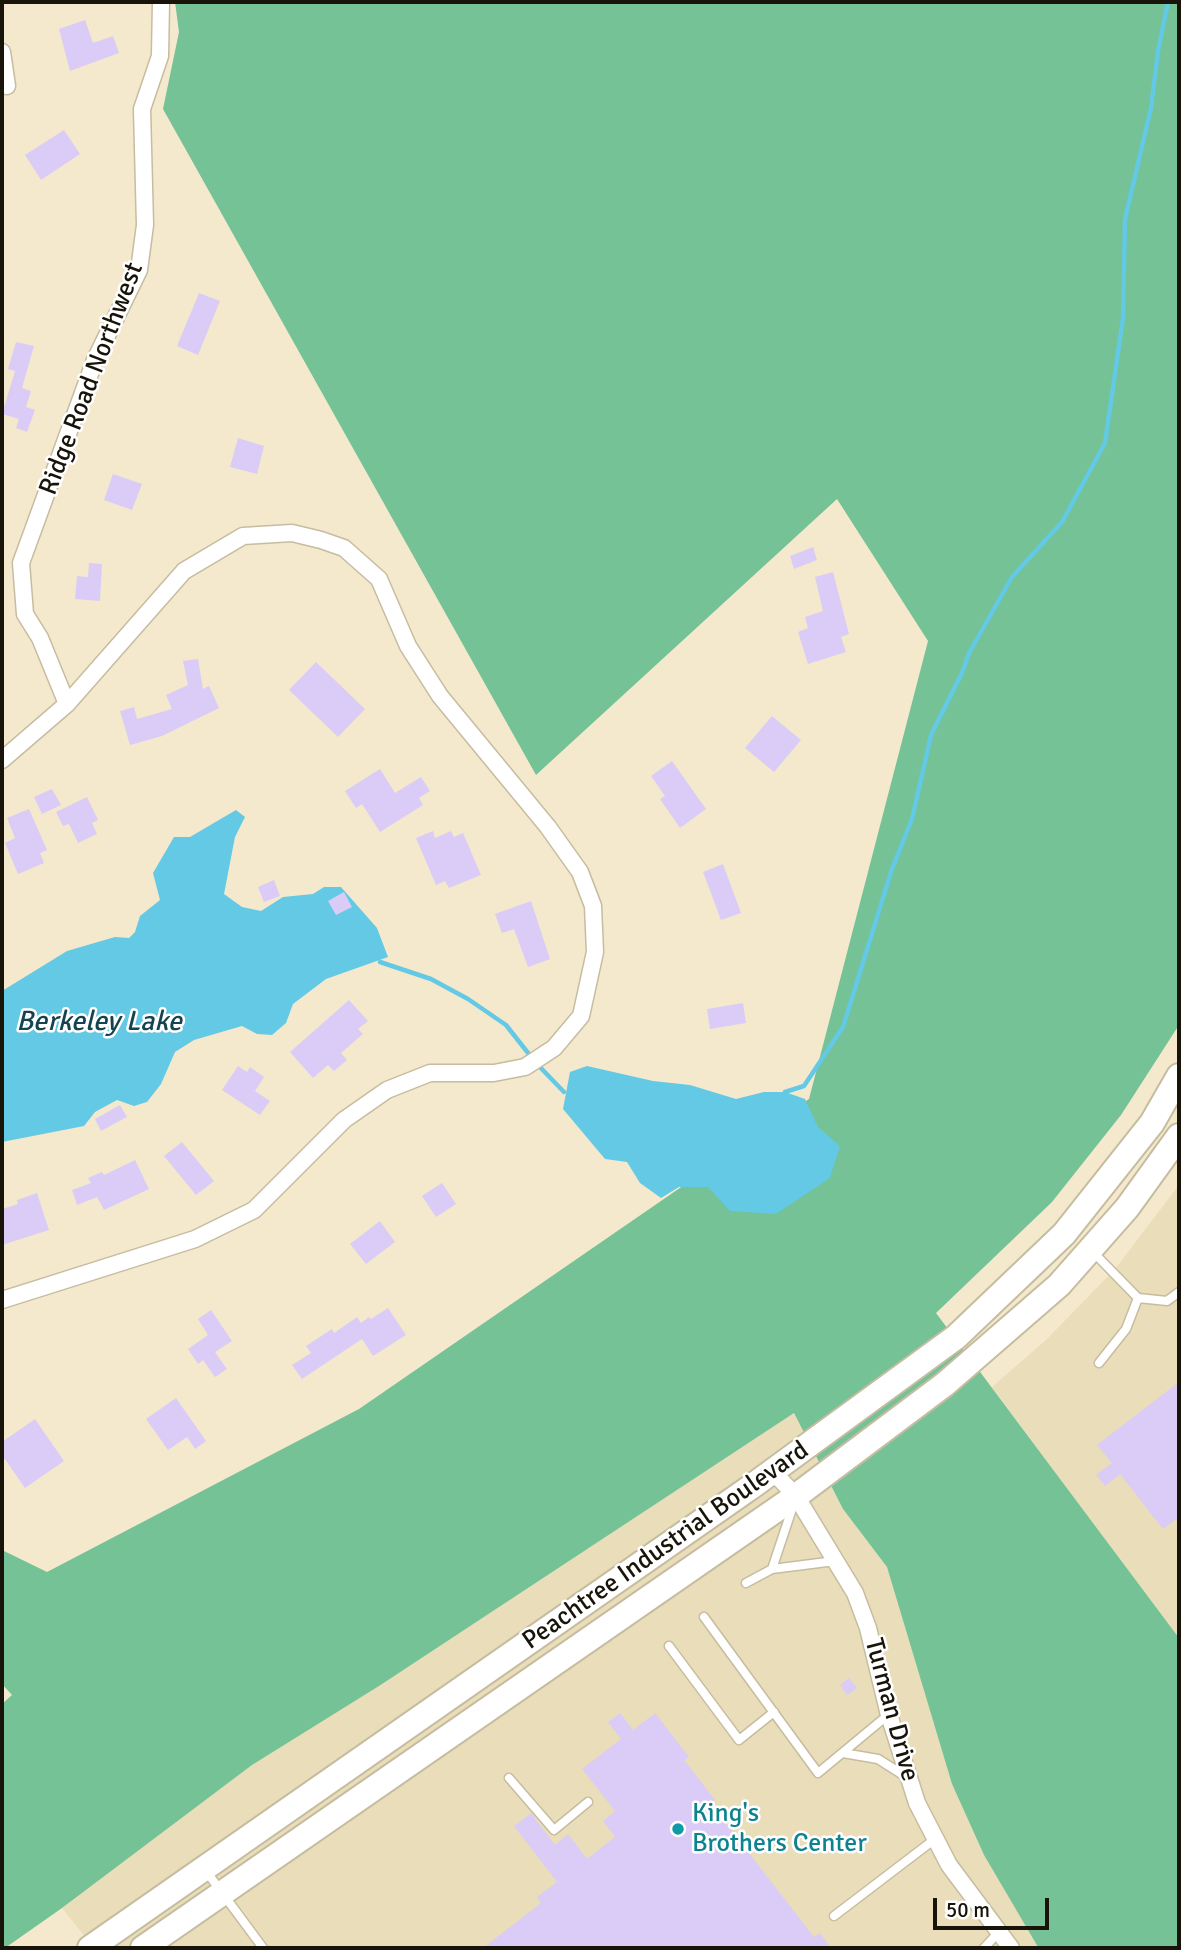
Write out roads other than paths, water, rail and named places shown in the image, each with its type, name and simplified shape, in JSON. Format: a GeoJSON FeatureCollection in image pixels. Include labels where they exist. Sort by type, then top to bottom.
{"type":"FeatureCollection","features":[{"type":"Feature","properties":{"kind":"highway","name":"Peachtree Industrial Boulevard"},"geometry":{"type":"LineString","coordinates":[[90,1948],[773,1472],[956,1337],[1022,1278],[1065,1234],[1152,1123],[1179,1076]]}},
{"type":"Feature","properties":{"kind":"highway","name":"Peachtree Industrial Boulevard"},"geometry":{"type":"LineString","coordinates":[[143,1948],[796,1496],[945,1384],[1059,1285],[1127,1208],[1179,1136]]}},
{"type":"Feature","properties":{"kind":"street","name":"Ridge Road Northwest"},"geometry":{"type":"LineString","coordinates":[[67,705],[51,662],[25,614],[21,563],[95,360],[139,270],[145,225],[142,109],[160,56],[161,2]]}},
{"type":"Feature","properties":{"kind":"street"},"geometry":{"type":"LineString","coordinates":[[2,52],[7,86]]}},
{"type":"Feature","properties":{"kind":"street"},"geometry":{"type":"LineString","coordinates":[[2,760],[67,705],[184,571],[243,536],[292,533],[344,548],[379,579],[408,646],[440,696],[548,827],[580,872],[593,906],[595,951],[581,1016],[554,1048],[525,1067],[494,1073],[430,1073],[387,1090],[344,1120],[254,1210],[195,1239],[2,1300]]}},
{"type":"Feature","properties":{"kind":"street","name":"Turman Drive"},"geometry":{"type":"LineString","coordinates":[[773,1472],[796,1496],[855,1593],[868,1628],[908,1779],[949,1865],[1010,1948]]}},
{"type":"Feature","properties":{"kind":"lane"},"geometry":{"type":"LineString","coordinates":[[1091,1250],[1138,1297],[1167,1301],[1179,1294]]}},
{"type":"Feature","properties":{"kind":"lane"},"geometry":{"type":"LineString","coordinates":[[1099,1363],[1126,1329],[1138,1297]]}},
{"type":"Feature","properties":{"kind":"lane"},"geometry":{"type":"LineString","coordinates":[[772,1569],[796,1496]]}},
{"type":"Feature","properties":{"kind":"lane"},"geometry":{"type":"LineString","coordinates":[[746,1583],[772,1569],[835,1561]]}},
{"type":"Feature","properties":{"kind":"lane"},"geometry":{"type":"LineString","coordinates":[[704,1617],[818,1773],[889,1715]]}},
{"type":"Feature","properties":{"kind":"lane"},"geometry":{"type":"LineString","coordinates":[[669,1646],[739,1740],[774,1712]]}},
{"type":"Feature","properties":{"kind":"lane"},"geometry":{"type":"LineString","coordinates":[[844,1753],[878,1759],[908,1779]]}},
{"type":"Feature","properties":{"kind":"lane"},"geometry":{"type":"LineString","coordinates":[[509,1778],[554,1830],[588,1802]]}},
{"type":"Feature","properties":{"kind":"lane"},"geometry":{"type":"LineString","coordinates":[[834,1916],[935,1839]]}},
{"type":"Feature","properties":{"kind":"lane"},"geometry":{"type":"LineString","coordinates":[[204,1869],[263,1948]]}},
{"type":"Feature","properties":{"kind":"lane"},"geometry":{"type":"LineString","coordinates":[[984,1948],[998,1933]]}},
{"type":"Feature","properties":{"kind":"water","name":"Berkeley Lake"},"geometry":{"type":"Polygon","coordinates":[[[236,810],[245,817],[235,837],[224,894],[242,907],[261,911],[283,897],[313,894],[324,887],[341,887],[377,928],[388,957],[326,979],[293,1004],[286,1023],[272,1035],[257,1034],[242,1026],[194,1040],[175,1052],[161,1084],[147,1102],[134,1106],[117,1100],[95,1112],[84,1126],[2,1142],[2,991],[67,951],[115,937],[129,938],[135,932],[140,916],[160,900],[153,873],[174,837],[190,837],[236,810]]]}},
{"type":"Feature","properties":{"kind":"water"},"geometry":{"type":"Polygon","coordinates":[[[587,1066],[653,1081],[690,1085],[736,1099],[764,1092],[785,1092],[805,1099],[818,1127],[840,1146],[830,1178],[776,1214],[730,1211],[708,1187],[679,1187],[661,1198],[640,1183],[627,1162],[605,1159],[563,1109],[570,1072],[587,1066]]]}},
{"type":"Feature","properties":{"kind":"waterway"},"geometry":{"type":"LineString","coordinates":[[785,1092],[804,1086],[843,1027],[892,869],[912,819],[931,735],[969,653],[1012,577],[1062,522],[1105,443],[1123,318],[1125,219],[1151,108],[1158,51],[1168,2]]}},
{"type":"Feature","properties":{"kind":"waterway"},"geometry":{"type":"LineString","coordinates":[[380,962],[431,979],[468,999],[506,1025],[532,1058]]}},
{"type":"Feature","properties":{"kind":"waterway"},"geometry":{"type":"LineString","coordinates":[[538,1065],[564,1092]]}},
{"type":"Feature","properties":{"kind":"place","name":"King's Brothers Center"},"geometry":{"type":"Point","coordinates":[678,1829]}}]}
